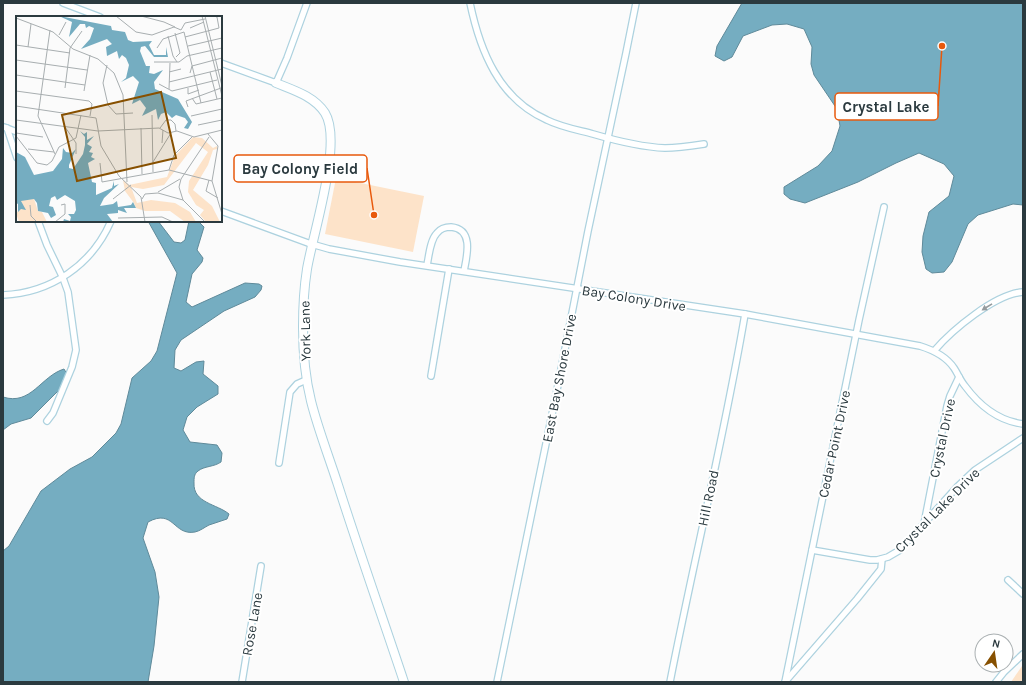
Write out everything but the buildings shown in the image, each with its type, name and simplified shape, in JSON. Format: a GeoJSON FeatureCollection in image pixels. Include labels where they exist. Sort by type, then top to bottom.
{"type":"FeatureCollection","features":[{"type":"Feature","properties":{"kind":"street"},"geometry":{"type":"LineString","coordinates":[[63,3],[97,16]]}},
{"type":"Feature","properties":{"kind":"street"},"geometry":{"type":"LineString","coordinates":[[222,63],[276,83],[287,58],[307,3]]}},
{"type":"Feature","properties":{"kind":"street"},"geometry":{"type":"LineString","coordinates":[[470,3],[489,65],[508,93],[520,104],[547,120],[629,144],[666,148],[704,144]]}},
{"type":"Feature","properties":{"kind":"street","name":"East Bay Shore Drive"},"geometry":{"type":"LineString","coordinates":[[497,682],[557,390],[576,289],[636,3]]}},
{"type":"Feature","properties":{"kind":"street","name":"York Lane"},"geometry":{"type":"LineString","coordinates":[[276,83],[314,101],[325,113],[331,128],[328,171],[307,271],[304,300],[304,350],[306,380],[325,447],[361,558],[404,682]]}},
{"type":"Feature","properties":{"kind":"street"},"geometry":{"type":"LineString","coordinates":[[5,127],[16,132]]}},
{"type":"Feature","properties":{"kind":"street"},"geometry":{"type":"LineString","coordinates":[[5,127],[16,155]]}},
{"type":"Feature","properties":{"kind":"street","name":"Cedar Point Drive"},"geometry":{"type":"LineString","coordinates":[[785,682],[884,207]]}},
{"type":"Feature","properties":{"kind":"street","name":"Bay Colony Drive"},"geometry":{"type":"LineString","coordinates":[[222,211],[313,245],[336,250],[427,266],[745,314],[920,346],[934,351],[950,362],[973,396],[990,412],[1007,420],[1023,424]]}},
{"type":"Feature","properties":{"kind":"street"},"geometry":{"type":"LineString","coordinates":[[38,222],[46,245],[63,278],[71,308],[76,350],[75,359],[53,413],[47,422]]}},
{"type":"Feature","properties":{"kind":"street"},"geometry":{"type":"LineString","coordinates":[[3,295],[32,291],[50,285],[63,278],[79,266],[92,253],[102,240],[111,222]]}},
{"type":"Feature","properties":{"kind":"street"},"geometry":{"type":"LineString","coordinates":[[427,266],[434,237],[441,229],[451,227],[461,232],[467,240],[467,253],[464,271]]}},
{"type":"Feature","properties":{"kind":"street"},"geometry":{"type":"LineString","coordinates":[[431,376],[449,269]]}},
{"type":"Feature","properties":{"kind":"street"},"geometry":{"type":"LineString","coordinates":[[934,351],[954,330],[986,307],[1016,293],[1023,292]]}},
{"type":"Feature","properties":{"kind":"street","name":"Hill Road"},"geometry":{"type":"LineString","coordinates":[[670,682],[713,478],[745,314]]}},
{"type":"Feature","properties":{"kind":"street","name":"Crystal Drive"},"geometry":{"type":"LineString","coordinates":[[924,524],[947,406],[959,377]]}},
{"type":"Feature","properties":{"kind":"street"},"geometry":{"type":"LineString","coordinates":[[279,463],[290,392],[297,384],[306,380]]}},
{"type":"Feature","properties":{"kind":"street","name":"Crystal Lake Drive"},"geometry":{"type":"LineString","coordinates":[[785,682],[881,570],[882,559],[900,550],[975,470],[1023,438]]}},
{"type":"Feature","properties":{"kind":"street"},"geometry":{"type":"LineString","coordinates":[[812,550],[870,560],[882,559]]}},
{"type":"Feature","properties":{"kind":"street","name":"Rose Lane"},"geometry":{"type":"LineString","coordinates":[[242,682],[261,566]]}},
{"type":"Feature","properties":{"kind":"street"},"geometry":{"type":"LineString","coordinates":[[1008,580],[1023,594]]}},
{"type":"Feature","properties":{"kind":"street"},"geometry":{"type":"LineString","coordinates":[[996,682],[1023,654]]}},
{"type":"Feature","properties":{"kind":"shaded area"},"geometry":{"type":"Polygon","coordinates":[[[336,178],[424,196],[413,252],[325,234],[336,178]]]}},
{"type":"Feature","properties":{"kind":"shaded area"},"geometry":{"type":"Polygon","coordinates":[[[1023,665],[1023,682],[1011,682],[1022,666],[1023,665]]]}},
{"type":"Feature","properties":{"kind":"water"},"geometry":{"type":"Polygon","coordinates":[[[742,3],[1023,3],[1023,205],[1013,204],[978,215],[968,224],[952,262],[944,272],[932,273],[926,269],[922,252],[923,236],[929,212],[949,196],[954,176],[944,164],[919,153],[858,182],[805,203],[790,199],[784,194],[784,187],[818,166],[832,151],[840,126],[837,109],[814,75],[811,64],[812,47],[804,29],[787,24],[772,25],[743,36],[732,57],[724,61],[715,56],[717,46],[742,3]]]}},
{"type":"Feature","properties":{"kind":"water"},"geometry":{"type":"Polygon","coordinates":[[[149,222],[159,222],[174,242],[181,243],[185,240],[189,222],[199,222],[204,227],[197,250],[203,258],[202,262],[192,274],[186,302],[192,307],[245,283],[259,284],[262,286],[261,290],[255,297],[224,311],[181,340],[175,350],[174,368],[181,371],[196,362],[204,361],[203,374],[218,386],[218,394],[197,407],[187,417],[183,430],[190,442],[217,445],[222,453],[221,462],[200,469],[194,476],[194,479],[197,495],[201,499],[229,514],[227,519],[209,525],[195,532],[182,530],[163,518],[148,522],[143,538],[155,572],[159,597],[154,646],[148,682],[3,682],[3,551],[9,546],[41,491],[70,469],[92,457],[116,433],[121,424],[132,378],[151,361],[157,351],[177,273],[149,222]]]}},
{"type":"Feature","properties":{"kind":"water"},"geometry":{"type":"Polygon","coordinates":[[[64,369],[67,374],[62,387],[31,418],[11,424],[3,430],[3,397],[13,399],[29,394],[56,373],[64,369]]]}},
{"type":"Feature","properties":{"kind":"place","name":"Crystal Lake"},"geometry":{"type":"Point","coordinates":[942,46]}},
{"type":"Feature","properties":{"kind":"place","name":"Bay Colony Field"},"geometry":{"type":"Point","coordinates":[374,215]}}]}
